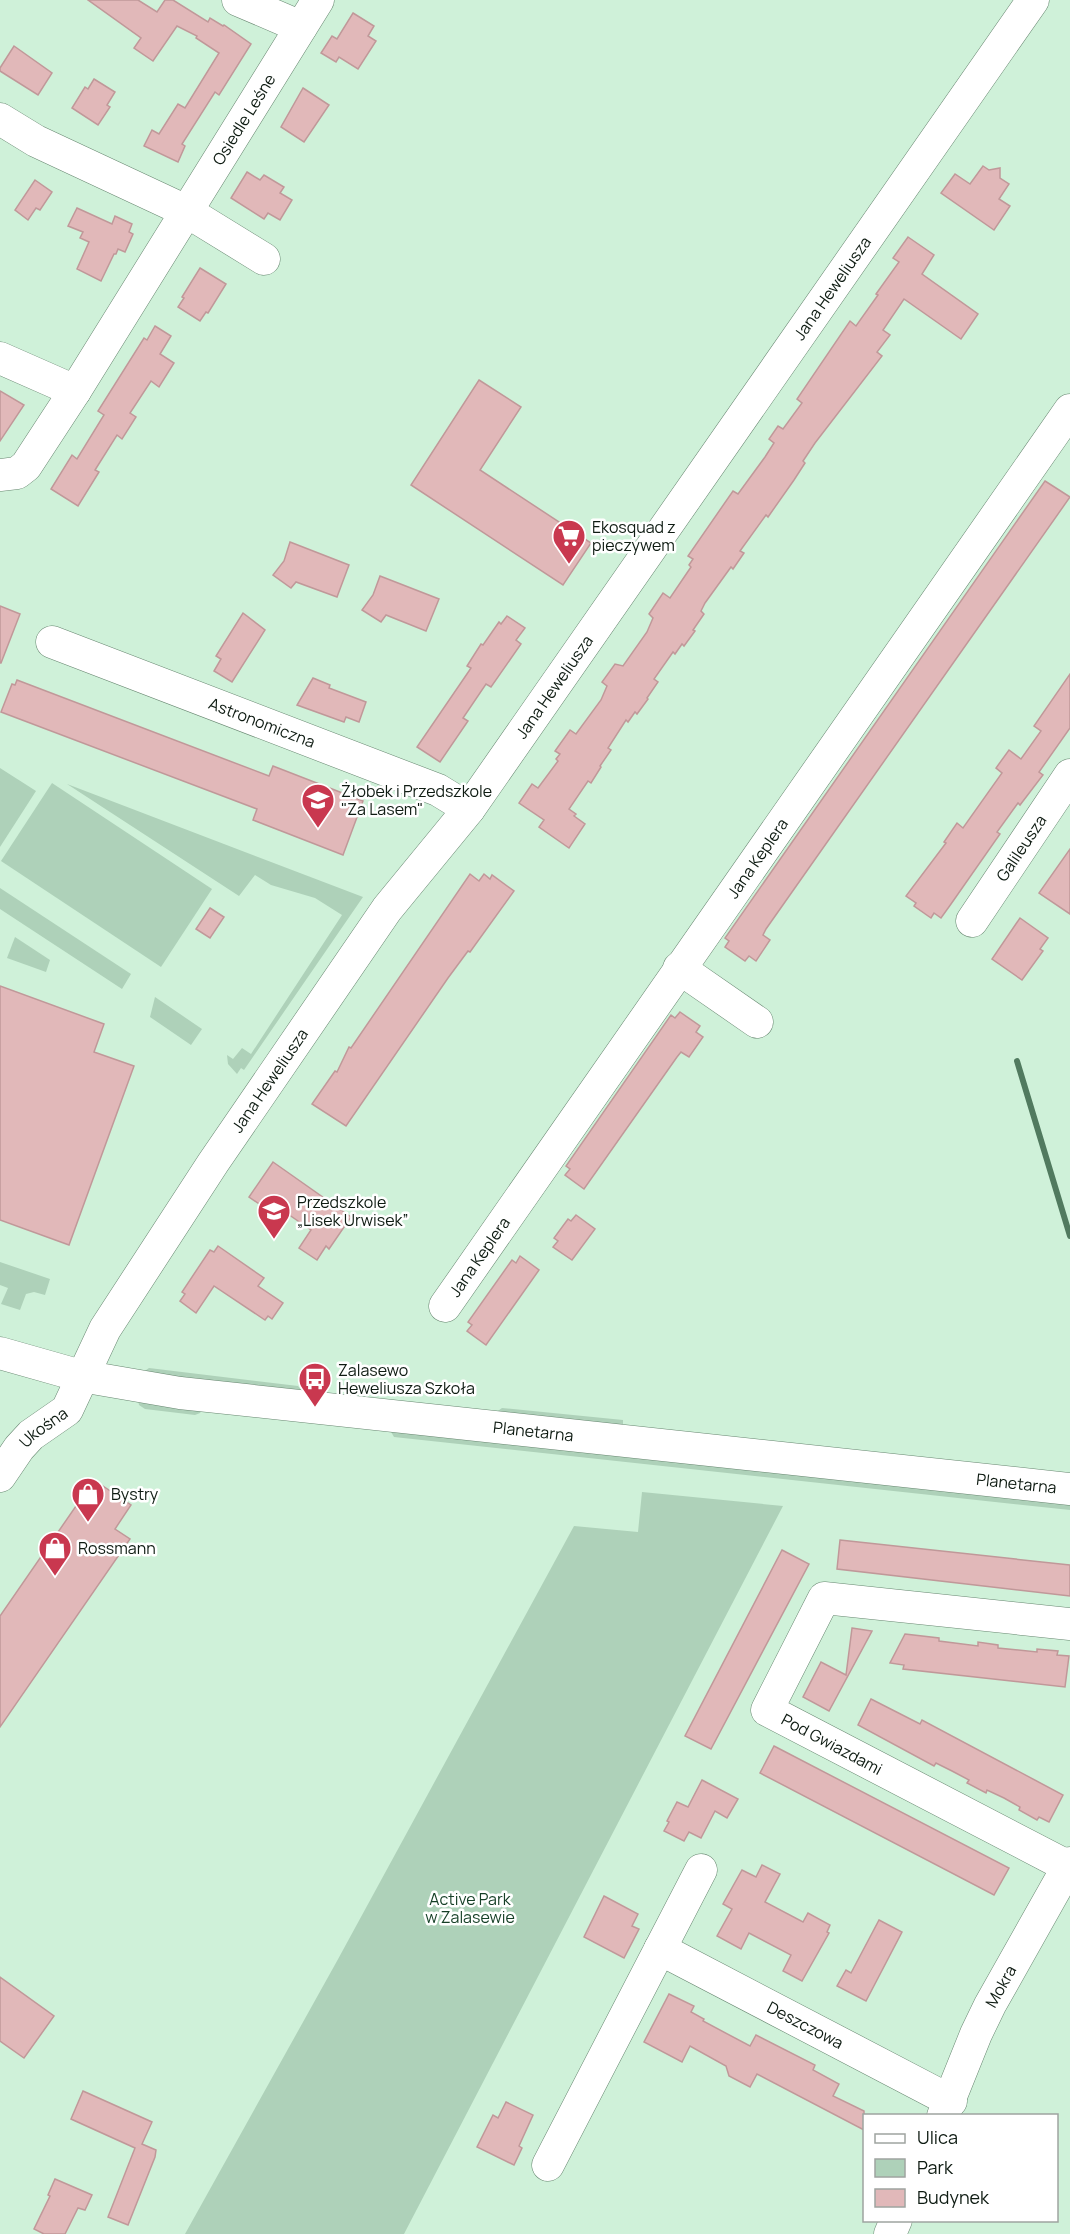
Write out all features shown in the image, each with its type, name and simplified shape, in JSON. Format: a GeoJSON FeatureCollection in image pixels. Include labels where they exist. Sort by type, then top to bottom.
{"type":"FeatureCollection","features":[{"type":"Feature","properties":{"kind":"street"},"geometry":{"type":"LineString","coordinates":[[238,0],[301,27]]}},
{"type":"Feature","properties":{"kind":"street","name":"Osiedle Leśne"},"geometry":{"type":"LineString","coordinates":[[0,475],[17,473],[26,466],[318,0]]}},
{"type":"Feature","properties":{"kind":"street","name":"Jana Heweliusza"},"geometry":{"type":"LineString","coordinates":[[81,1376],[105,1329],[131,1286],[387,909],[469,809],[1034,0]]}},
{"type":"Feature","properties":{"kind":"street"},"geometry":{"type":"LineString","coordinates":[[0,119],[36,141],[186,211],[264,259]]}},
{"type":"Feature","properties":{"kind":"street"},"geometry":{"type":"LineString","coordinates":[[0,358],[75,391]]}},
{"type":"Feature","properties":{"kind":"street","name":"Jana Keplera"},"geometry":{"type":"LineString","coordinates":[[445,1306],[1070,410]]}},
{"type":"Feature","properties":{"kind":"street","name":"Astronomiczna"},"geometry":{"type":"LineString","coordinates":[[52,642],[438,790],[469,809]]}},
{"type":"Feature","properties":{"kind":"street","name":"Galileusza"},"geometry":{"type":"LineString","coordinates":[[972,921],[1070,775]]}},
{"type":"Feature","properties":{"kind":"street"},"geometry":{"type":"LineString","coordinates":[[680,968],[756,1022]]}},
{"type":"Feature","properties":{"kind":"street","name":"Planetarna"},"geometry":{"type":"LineString","coordinates":[[0,1353],[81,1376],[180,1393],[1070,1490]]}},
{"type":"Feature","properties":{"kind":"street","name":"Ukośna"},"geometry":{"type":"LineString","coordinates":[[0,1476],[19,1448],[32,1435],[67,1410],[81,1376]]}},
{"type":"Feature","properties":{"kind":"street","name":"Pod Gwiazdami"},"geometry":{"type":"LineString","coordinates":[[1069,1864],[767,1710],[824,1598],[1070,1624]]}},
{"type":"Feature","properties":{"kind":"street","name":"Mokra"},"geometry":{"type":"LineString","coordinates":[[947,2108],[990,2005],[1069,1864]]}},
{"type":"Feature","properties":{"kind":"street"},"geometry":{"type":"LineString","coordinates":[[548,2165],[701,1870]]}},
{"type":"Feature","properties":{"kind":"street","name":"Deszczowa"},"geometry":{"type":"LineString","coordinates":[[660,1949],[947,2108]]}},
{"type":"Feature","properties":{"kind":"green space"},"geometry":{"type":"Polygon","coordinates":[[[0,768],[36,791],[0,847],[0,768]]]}},
{"type":"Feature","properties":{"kind":"green space"},"geometry":{"type":"Polygon","coordinates":[[[52,783],[212,889],[161,967],[1,861],[52,783]]]}},
{"type":"Feature","properties":{"kind":"green space"},"geometry":{"type":"Polygon","coordinates":[[[67,784],[363,897],[244,1070],[241,1068],[237,1074],[228,1064],[227,1055],[233,1059],[242,1048],[251,1054],[342,915],[315,898],[271,885],[255,875],[239,896],[67,784]]]}},
{"type":"Feature","properties":{"kind":"green space"},"geometry":{"type":"Polygon","coordinates":[[[0,888],[131,974],[122,989],[0,909],[0,888]]]}},
{"type":"Feature","properties":{"kind":"green space"},"geometry":{"type":"Polygon","coordinates":[[[15,937],[50,960],[46,972],[7,958],[15,937]]]}},
{"type":"Feature","properties":{"kind":"green space"},"geometry":{"type":"Polygon","coordinates":[[[155,997],[202,1029],[191,1045],[150,1017],[155,997]]]}},
{"type":"Feature","properties":{"kind":"green space"},"geometry":{"type":"Polygon","coordinates":[[[0,1262],[50,1279],[45,1295],[34,1292],[26,1294],[20,1310],[1,1304],[8,1288],[0,1285],[0,1262]]]}},
{"type":"Feature","properties":{"kind":"green space"},"geometry":{"type":"Polygon","coordinates":[[[149,1368],[298,1386],[303,1392],[142,1373],[149,1368]]]}},
{"type":"Feature","properties":{"kind":"green space"},"geometry":{"type":"Polygon","coordinates":[[[138,1399],[203,1408],[195,1415],[145,1409],[139,1405],[138,1399]]]}},
{"type":"Feature","properties":{"kind":"green space"},"geometry":{"type":"Polygon","coordinates":[[[502,1408],[623,1420],[623,1426],[495,1413],[502,1408]]]}},
{"type":"Feature","properties":{"kind":"green space"},"geometry":{"type":"Polygon","coordinates":[[[390,1430],[1070,1501],[1070,1510],[394,1437],[390,1430]]]}},
{"type":"Feature","properties":{"kind":"green space","name":"Active Park w Zalasewie"},"geometry":{"type":"Polygon","coordinates":[[[642,1492],[783,1506],[404,2234],[185,2234],[574,1526],[638,1532],[642,1492]]]}},
{"type":"Feature","properties":{"kind":"building"},"geometry":{"type":"Polygon","coordinates":[[[88,0],[138,0],[157,12],[165,0],[173,0],[208,22],[210,18],[224,25],[251,44],[219,95],[215,92],[182,144],[185,146],[178,162],[144,146],[152,130],[159,134],[178,104],[185,108],[219,53],[196,38],[197,36],[177,26],[153,61],[134,48],[141,38],[88,0]]]}},
{"type":"Feature","properties":{"kind":"building"},"geometry":{"type":"Polygon","coordinates":[[[353,13],[374,26],[368,36],[376,41],[358,69],[339,57],[336,62],[321,53],[332,36],[337,39],[353,13]]]}},
{"type":"Feature","properties":{"kind":"building"},"geometry":{"type":"Polygon","coordinates":[[[14,46],[52,73],[38,95],[0,71],[14,46]]]}},
{"type":"Feature","properties":{"kind":"building"},"geometry":{"type":"Polygon","coordinates":[[[94,79],[115,92],[107,105],[110,107],[98,125],[72,108],[85,87],[88,89],[94,79]]]}},
{"type":"Feature","properties":{"kind":"building"},"geometry":{"type":"Polygon","coordinates":[[[303,88],[329,105],[304,142],[281,127],[303,88]]]}},
{"type":"Feature","properties":{"kind":"building"},"geometry":{"type":"Polygon","coordinates":[[[983,166],[989,170],[1000,168],[1000,178],[1009,184],[999,199],[1010,206],[994,230],[941,193],[955,174],[970,184],[983,166]]]}},
{"type":"Feature","properties":{"kind":"building"},"geometry":{"type":"Polygon","coordinates":[[[247,172],[260,180],[264,175],[284,187],[280,193],[292,200],[280,220],[268,213],[264,219],[231,198],[247,172]]]}},
{"type":"Feature","properties":{"kind":"building"},"geometry":{"type":"Polygon","coordinates":[[[35,180],[52,192],[40,210],[36,208],[28,220],[15,210],[35,180]]]}},
{"type":"Feature","properties":{"kind":"building"},"geometry":{"type":"Polygon","coordinates":[[[77,208],[112,224],[115,216],[132,224],[129,232],[133,234],[125,252],[118,249],[101,281],[77,269],[89,242],[80,238],[83,232],[68,226],[77,208]]]}},
{"type":"Feature","properties":{"kind":"building"},"geometry":{"type":"Polygon","coordinates":[[[908,237],[934,255],[922,274],[978,314],[961,339],[904,299],[883,330],[890,335],[877,352],[882,356],[815,443],[794,480],[740,551],[744,553],[705,603],[701,611],[704,614],[693,630],[695,631],[684,646],[682,644],[675,654],[673,652],[654,679],[658,682],[648,699],[637,714],[635,712],[628,722],[626,720],[608,748],[611,750],[591,783],[588,781],[569,809],[585,824],[569,848],[539,827],[544,820],[519,803],[532,784],[538,788],[558,761],[556,759],[560,754],[555,751],[570,730],[576,734],[601,700],[607,686],[602,682],[615,664],[623,666],[647,632],[653,618],[649,614],[663,593],[670,598],[691,567],[689,565],[693,559],[688,556],[733,491],[738,494],[765,457],[774,443],[769,439],[778,426],[783,429],[802,403],[797,399],[850,321],[856,326],[878,295],[876,294],[899,262],[893,258],[908,237]]]}},
{"type":"Feature","properties":{"kind":"building"},"geometry":{"type":"Polygon","coordinates":[[[200,268],[226,284],[208,313],[206,312],[200,321],[178,307],[200,268]]]}},
{"type":"Feature","properties":{"kind":"building"},"geometry":{"type":"Polygon","coordinates":[[[155,326],[171,336],[160,354],[174,363],[159,387],[151,381],[130,413],[136,417],[122,439],[117,435],[95,470],[99,472],[78,506],[51,489],[72,455],[77,459],[104,415],[98,411],[144,338],[147,340],[155,326]]]}},
{"type":"Feature","properties":{"kind":"building"},"geometry":{"type":"Polygon","coordinates":[[[479,380],[521,407],[480,470],[591,543],[563,585],[411,485],[479,380]]]}},
{"type":"Feature","properties":{"kind":"building"},"geometry":{"type":"Polygon","coordinates":[[[0,391],[24,405],[0,441],[0,391]]]}},
{"type":"Feature","properties":{"kind":"building"},"geometry":{"type":"Polygon","coordinates":[[[1045,481],[1070,497],[766,929],[763,935],[770,940],[756,961],[749,956],[745,961],[725,947],[729,941],[725,938],[1045,481]]]}},
{"type":"Feature","properties":{"kind":"building"},"geometry":{"type":"Polygon","coordinates":[[[290,542],[349,565],[337,597],[296,582],[291,588],[273,575],[284,561],[290,542]]]}},
{"type":"Feature","properties":{"kind":"building"},"geometry":{"type":"Polygon","coordinates":[[[380,576],[439,599],[426,631],[386,615],[381,622],[362,610],[373,595],[380,576]]]}},
{"type":"Feature","properties":{"kind":"building"},"geometry":{"type":"Polygon","coordinates":[[[0,606],[20,614],[1,663],[0,663],[0,606]]]}},
{"type":"Feature","properties":{"kind":"building"},"geometry":{"type":"Polygon","coordinates":[[[243,613],[265,630],[232,682],[214,671],[221,659],[216,656],[243,613]]]}},
{"type":"Feature","properties":{"kind":"building"},"geometry":{"type":"Polygon","coordinates":[[[507,616],[525,628],[516,640],[521,644],[491,687],[486,684],[463,718],[468,721],[440,762],[417,747],[471,668],[467,666],[481,644],[483,645],[499,622],[501,624],[507,616]]]}},
{"type":"Feature","properties":{"kind":"building"},"geometry":{"type":"Polygon","coordinates":[[[1070,674],[1070,728],[1039,772],[1043,775],[1020,805],[1018,803],[997,832],[1000,834],[941,918],[934,913],[931,918],[914,906],[916,903],[906,896],[946,843],[944,842],[957,823],[963,828],[1002,773],[996,768],[1009,750],[1021,759],[1041,731],[1034,726],[1070,674]]]}},
{"type":"Feature","properties":{"kind":"building"},"geometry":{"type":"Polygon","coordinates":[[[313,678],[330,685],[329,688],[366,702],[359,722],[346,717],[344,722],[297,705],[313,678]]]}},
{"type":"Feature","properties":{"kind":"building"},"geometry":{"type":"Polygon","coordinates":[[[17,680],[269,776],[273,766],[363,801],[343,855],[253,820],[257,809],[1,712],[12,684],[15,685],[17,680]]]}},
{"type":"Feature","properties":{"kind":"building"},"geometry":{"type":"Polygon","coordinates":[[[1070,849],[1070,914],[1039,893],[1070,849]]]}},
{"type":"Feature","properties":{"kind":"building"},"geometry":{"type":"Polygon","coordinates":[[[470,874],[479,881],[484,874],[490,879],[492,875],[514,891],[470,952],[468,951],[448,978],[346,1126],[312,1104],[335,1071],[337,1072],[349,1047],[351,1048],[470,874]]]}},
{"type":"Feature","properties":{"kind":"building"},"geometry":{"type":"Polygon","coordinates":[[[210,908],[224,917],[210,938],[196,929],[210,908]]]}},
{"type":"Feature","properties":{"kind":"building"},"geometry":{"type":"Polygon","coordinates":[[[1020,918],[1048,938],[1040,949],[1043,951],[1022,980],[992,959],[1020,918]]]}},
{"type":"Feature","properties":{"kind":"building"},"geometry":{"type":"Polygon","coordinates":[[[0,986],[104,1024],[94,1052],[134,1066],[69,1245],[0,1220],[0,986]]]}},
{"type":"Feature","properties":{"kind":"building"},"geometry":{"type":"Polygon","coordinates":[[[680,1012],[700,1026],[696,1032],[703,1037],[689,1057],[681,1052],[677,1057],[584,1189],[565,1175],[570,1169],[566,1166],[671,1015],[675,1018],[680,1012]]]}},
{"type":"Feature","properties":{"kind":"building"},"geometry":{"type":"Polygon","coordinates":[[[273,1162],[351,1217],[329,1249],[326,1246],[317,1260],[299,1248],[311,1230],[282,1210],[280,1214],[267,1205],[265,1208],[249,1197],[273,1162]]]}},
{"type":"Feature","properties":{"kind":"building"},"geometry":{"type":"Polygon","coordinates":[[[576,1215],[595,1229],[572,1260],[553,1247],[558,1241],[554,1238],[568,1219],[571,1221],[576,1215]]]}},
{"type":"Feature","properties":{"kind":"building"},"geometry":{"type":"Polygon","coordinates":[[[218,1246],[264,1278],[258,1286],[283,1303],[272,1319],[268,1316],[265,1320],[214,1286],[196,1313],[180,1301],[185,1294],[182,1292],[210,1250],[214,1252],[218,1246]]]}},
{"type":"Feature","properties":{"kind":"building"},"geometry":{"type":"Polygon","coordinates":[[[520,1256],[539,1270],[486,1345],[467,1331],[472,1325],[468,1322],[512,1260],[516,1263],[520,1256]]]}},
{"type":"Feature","properties":{"kind":"building"},"geometry":{"type":"Polygon","coordinates":[[[94,1480],[131,1505],[115,1529],[130,1539],[0,1727],[0,1616],[94,1480]]]}},
{"type":"Feature","properties":{"kind":"building"},"geometry":{"type":"Polygon","coordinates":[[[840,1540],[1070,1565],[1070,1596],[837,1569],[840,1540]]]}},
{"type":"Feature","properties":{"kind":"building"},"geometry":{"type":"Polygon","coordinates":[[[782,1550],[809,1564],[711,1749],[685,1736],[782,1550]]]}},
{"type":"Feature","properties":{"kind":"building"},"geometry":{"type":"Polygon","coordinates":[[[852,1628],[872,1631],[829,1711],[803,1697],[821,1662],[846,1675],[852,1628]]]}},
{"type":"Feature","properties":{"kind":"building"},"geometry":{"type":"Polygon","coordinates":[[[905,1634],[978,1646],[978,1642],[998,1645],[998,1648],[1037,1652],[1037,1649],[1058,1651],[1057,1655],[1069,1656],[1065,1687],[903,1669],[904,1665],[890,1663],[905,1634]]]}},
{"type":"Feature","properties":{"kind":"building"},"geometry":{"type":"Polygon","coordinates":[[[871,1699],[920,1724],[922,1720],[1063,1795],[1049,1822],[1039,1817],[1037,1820],[1004,1798],[987,1790],[986,1793],[967,1783],[969,1780],[936,1763],[934,1766],[858,1725],[871,1699]]]}},
{"type":"Feature","properties":{"kind":"building"},"geometry":{"type":"Polygon","coordinates":[[[774,1746],[1009,1868],[994,1895],[760,1773],[774,1746]]]}},
{"type":"Feature","properties":{"kind":"building"},"geometry":{"type":"Polygon","coordinates":[[[702,1780],[738,1799],[727,1818],[715,1811],[701,1838],[689,1832],[684,1841],[664,1831],[677,1802],[688,1807],[702,1780]]]}},
{"type":"Feature","properties":{"kind":"building"},"geometry":{"type":"Polygon","coordinates":[[[762,1865],[780,1874],[765,1902],[803,1922],[808,1913],[830,1925],[827,1932],[829,1933],[802,1981],[783,1971],[791,1955],[749,1933],[741,1949],[717,1936],[732,1909],[723,1904],[742,1870],[756,1877],[762,1865]]]}},
{"type":"Feature","properties":{"kind":"building"},"geometry":{"type":"Polygon","coordinates":[[[604,1896],[638,1914],[632,1926],[639,1929],[624,1958],[584,1937],[604,1896]]]}},
{"type":"Feature","properties":{"kind":"building"},"geometry":{"type":"Polygon","coordinates":[[[879,1920],[902,1932],[866,2001],[837,1986],[846,1970],[851,1973],[879,1920]]]}},
{"type":"Feature","properties":{"kind":"building"},"geometry":{"type":"Polygon","coordinates":[[[0,1977],[54,2016],[24,2058],[0,2041],[0,1977]]]}},
{"type":"Feature","properties":{"kind":"building"},"geometry":{"type":"Polygon","coordinates":[[[669,1994],[694,2006],[691,2012],[704,2019],[703,2021],[750,2046],[756,2035],[815,2065],[813,2070],[839,2084],[833,2096],[864,2111],[863,2129],[757,2074],[750,2087],[729,2076],[726,2066],[690,2046],[682,2062],[644,2042],[669,1994]]]}},
{"type":"Feature","properties":{"kind":"building"},"geometry":{"type":"Polygon","coordinates":[[[83,2091],[152,2122],[142,2144],[156,2150],[155,2157],[128,2225],[108,2217],[135,2148],[71,2119],[83,2091]]]}},
{"type":"Feature","properties":{"kind":"building"},"geometry":{"type":"Polygon","coordinates":[[[506,2102],[533,2115],[519,2146],[522,2148],[514,2165],[477,2147],[493,2115],[498,2118],[506,2102]]]}},
{"type":"Feature","properties":{"kind":"building"},"geometry":{"type":"Polygon","coordinates":[[[55,2179],[92,2195],[85,2210],[78,2208],[65,2234],[44,2234],[34,2229],[50,2196],[48,2195],[55,2179]]]}},
{"type":"Feature","properties":{"kind":"waterway"},"geometry":{"type":"LineString","coordinates":[[1017,1061],[1070,1236]]}},
{"type":"Feature","properties":{"kind":"place","name":"Ekosquad z pieczywem"},"geometry":{"type":"Point","coordinates":[569,565]}},
{"type":"Feature","properties":{"kind":"place","name":"Żłobek i Przedszkole \"Za Lasem\""},"geometry":{"type":"Point","coordinates":[318,829]}},
{"type":"Feature","properties":{"kind":"place","name":"Przedszkole „Lisek Urwisek”"},"geometry":{"type":"Point","coordinates":[274,1240]}},
{"type":"Feature","properties":{"kind":"place","name":"Zalasewo Heweliusza Szkoła"},"geometry":{"type":"Point","coordinates":[315,1408]}},
{"type":"Feature","properties":{"kind":"place","name":"Bystry"},"geometry":{"type":"Point","coordinates":[88,1523]}},
{"type":"Feature","properties":{"kind":"place","name":"Rossmann"},"geometry":{"type":"Point","coordinates":[55,1577]}}]}
